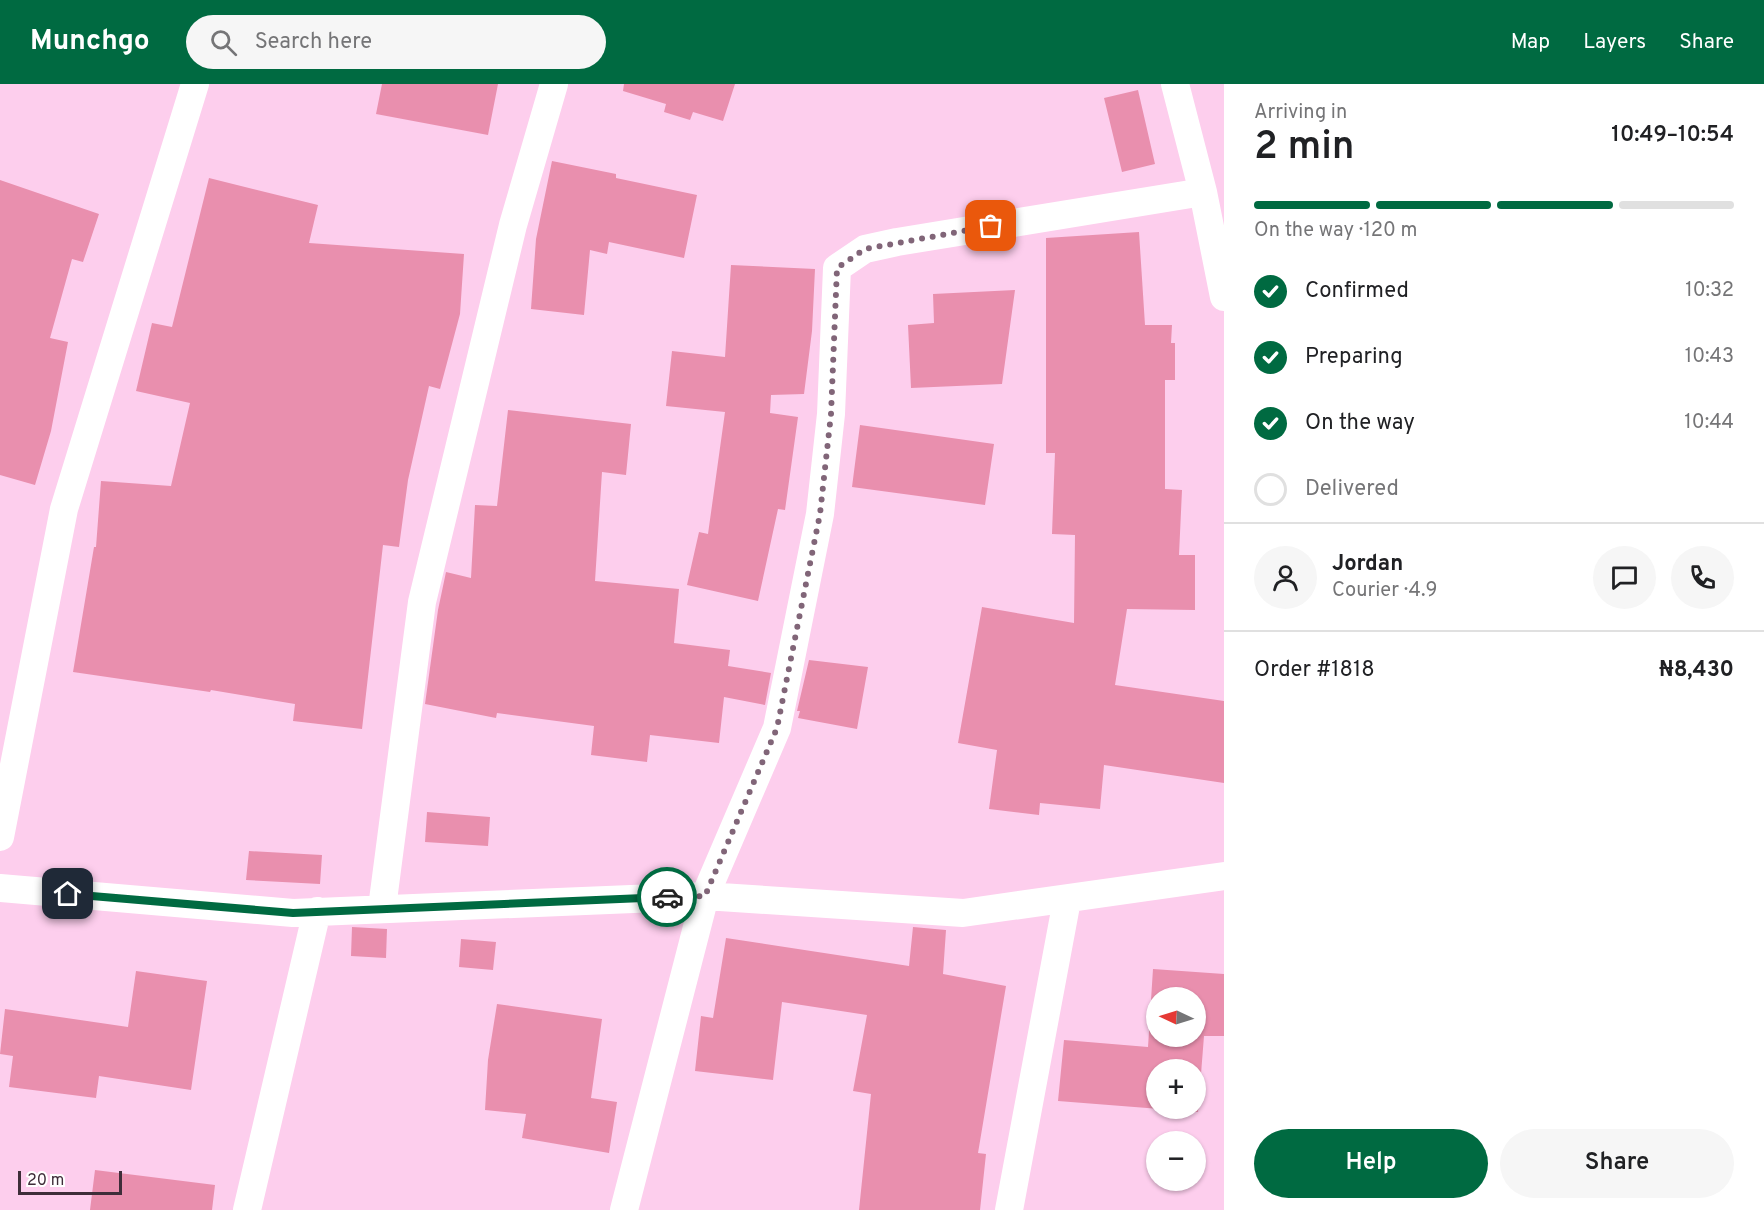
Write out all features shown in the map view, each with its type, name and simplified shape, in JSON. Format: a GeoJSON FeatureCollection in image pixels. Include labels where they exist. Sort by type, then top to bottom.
{"type":"FeatureCollection","features":[{"type":"Feature","properties":{"kind":"street"},"geometry":{"type":"LineString","coordinates":[[0,837],[64,509],[195,84]]}},
{"type":"Feature","properties":{"kind":"street"},"geometry":{"type":"LineString","coordinates":[[382,908],[422,602],[513,225],[554,84]]}},
{"type":"Feature","properties":{"kind":"street"},"geometry":{"type":"LineString","coordinates":[[1175,84],[1203,192],[1224,297]]}},
{"type":"Feature","properties":{"kind":"street"},"geometry":{"type":"LineString","coordinates":[[624,1210],[705,896],[777,728],[820,514],[831,414],[837,268],[865,249],[897,242],[1203,192]]}},
{"type":"Feature","properties":{"kind":"street"},"geometry":{"type":"LineString","coordinates":[[0,888],[293,913],[705,896],[963,913],[1224,876]]}},
{"type":"Feature","properties":{"kind":"street"},"geometry":{"type":"LineString","coordinates":[[1009,1210],[1067,900]]}},
{"type":"Feature","properties":{"kind":"street"},"geometry":{"type":"LineString","coordinates":[[247,1210],[316,911]]}},
{"type":"Feature","properties":{"kind":"building"},"geometry":{"type":"Polygon","coordinates":[[[382,84],[498,84],[488,135],[376,114],[382,84]]]}},
{"type":"Feature","properties":{"kind":"building"},"geometry":{"type":"Polygon","coordinates":[[[624,84],[735,84],[723,121],[693,112],[690,120],[664,112],[666,104],[623,91],[624,84]]]}},
{"type":"Feature","properties":{"kind":"building"},"geometry":{"type":"Polygon","coordinates":[[[1138,90],[1155,164],[1122,172],[1104,98],[1138,90]]]}},
{"type":"Feature","properties":{"kind":"building"},"geometry":{"type":"Polygon","coordinates":[[[552,161],[616,174],[616,178],[697,195],[684,258],[609,242],[607,254],[590,250],[584,315],[531,309],[536,239],[552,161]]]}},
{"type":"Feature","properties":{"kind":"building"},"geometry":{"type":"Polygon","coordinates":[[[209,178],[318,205],[309,243],[464,254],[460,314],[440,389],[429,386],[408,480],[399,547],[383,545],[362,729],[293,721],[295,704],[211,690],[210,692],[73,672],[94,547],[96,547],[101,481],[171,486],[190,403],[136,391],[152,323],[172,327],[209,178]]]}},
{"type":"Feature","properties":{"kind":"building"},"geometry":{"type":"Polygon","coordinates":[[[0,180],[99,214],[83,262],[72,259],[50,338],[68,342],[51,431],[35,485],[0,475],[0,180]]]}},
{"type":"Feature","properties":{"kind":"building"},"geometry":{"type":"Polygon","coordinates":[[[1139,232],[1145,325],[1172,325],[1171,343],[1175,343],[1175,380],[1165,380],[1165,489],[1182,490],[1179,555],[1195,555],[1195,610],[1127,609],[1115,685],[1224,701],[1224,783],[1104,765],[1100,809],[1040,803],[1039,815],[989,809],[997,750],[958,743],[982,607],[1074,623],[1075,535],[1052,534],[1055,453],[1046,453],[1046,238],[1139,232]]]}},
{"type":"Feature","properties":{"kind":"building"},"geometry":{"type":"Polygon","coordinates":[[[731,265],[815,269],[812,331],[804,394],[771,395],[770,413],[798,417],[785,510],[778,509],[758,601],[687,585],[699,532],[708,534],[725,412],[666,406],[672,351],[725,357],[731,265]]]}},
{"type":"Feature","properties":{"kind":"building"},"geometry":{"type":"Polygon","coordinates":[[[1015,290],[1002,384],[911,388],[908,325],[934,323],[933,294],[1015,290]]]}},
{"type":"Feature","properties":{"kind":"building"},"geometry":{"type":"Polygon","coordinates":[[[508,410],[631,424],[626,475],[602,472],[595,581],[679,589],[674,643],[730,650],[728,666],[771,673],[765,705],[724,697],[719,743],[650,735],[647,762],[591,755],[594,726],[497,713],[496,718],[425,704],[438,610],[446,572],[471,578],[475,505],[497,506],[508,410]]]}},
{"type":"Feature","properties":{"kind":"building"},"geometry":{"type":"Polygon","coordinates":[[[860,425],[994,444],[985,505],[852,487],[860,425]]]}},
{"type":"Feature","properties":{"kind":"building"},"geometry":{"type":"Polygon","coordinates":[[[809,660],[868,667],[857,729],[798,718],[800,711],[797,711],[809,660]]]}},
{"type":"Feature","properties":{"kind":"building"},"geometry":{"type":"Polygon","coordinates":[[[427,812],[490,817],[488,846],[425,842],[427,812]]]}},
{"type":"Feature","properties":{"kind":"building"},"geometry":{"type":"Polygon","coordinates":[[[249,851],[322,855],[320,884],[246,880],[249,851]]]}},
{"type":"Feature","properties":{"kind":"building"},"geometry":{"type":"Polygon","coordinates":[[[352,927],[387,929],[386,958],[351,956],[352,927]]]}},
{"type":"Feature","properties":{"kind":"building"},"geometry":{"type":"Polygon","coordinates":[[[913,927],[946,930],[943,974],[1006,986],[978,1153],[986,1154],[980,1210],[859,1210],[871,1094],[853,1091],[867,1015],[782,1002],[773,1080],[695,1071],[701,1016],[713,1018],[726,938],[909,966],[913,927]]]}},
{"type":"Feature","properties":{"kind":"building"},"geometry":{"type":"Polygon","coordinates":[[[461,939],[496,942],[493,970],[459,967],[461,939]]]}},
{"type":"Feature","properties":{"kind":"building"},"geometry":{"type":"Polygon","coordinates":[[[1153,969],[1224,974],[1224,1036],[1206,1036],[1206,987],[1152,987],[1153,969]]]}},
{"type":"Feature","properties":{"kind":"building"},"geometry":{"type":"Polygon","coordinates":[[[136,971],[207,981],[191,1090],[99,1076],[96,1098],[9,1087],[13,1056],[0,1054],[5,1009],[128,1027],[136,971]]]}},
{"type":"Feature","properties":{"kind":"building"},"geometry":{"type":"Polygon","coordinates":[[[497,1004],[602,1019],[591,1098],[617,1102],[609,1153],[522,1138],[526,1114],[485,1110],[488,1060],[497,1004]]]}},
{"type":"Feature","properties":{"kind":"building"},"geometry":{"type":"Polygon","coordinates":[[[1064,1040],[1146,1047],[1203,1047],[1202,1059],[1146,1059],[1146,1108],[1058,1101],[1064,1040]]]}},
{"type":"Feature","properties":{"kind":"building"},"geometry":{"type":"Polygon","coordinates":[[[95,1170],[215,1185],[212,1210],[90,1210],[95,1170]]]}},
{"type":"Feature","properties":{"kind":"way so far"},"geometry":{"type":"LineString","coordinates":[[667,897],[705,896],[777,728],[820,514],[831,414],[837,268],[865,249],[991,226]]}},
{"type":"Feature","properties":{"kind":"route"},"geometry":{"type":"LineString","coordinates":[[68,894],[293,913],[667,897]]}}]}
